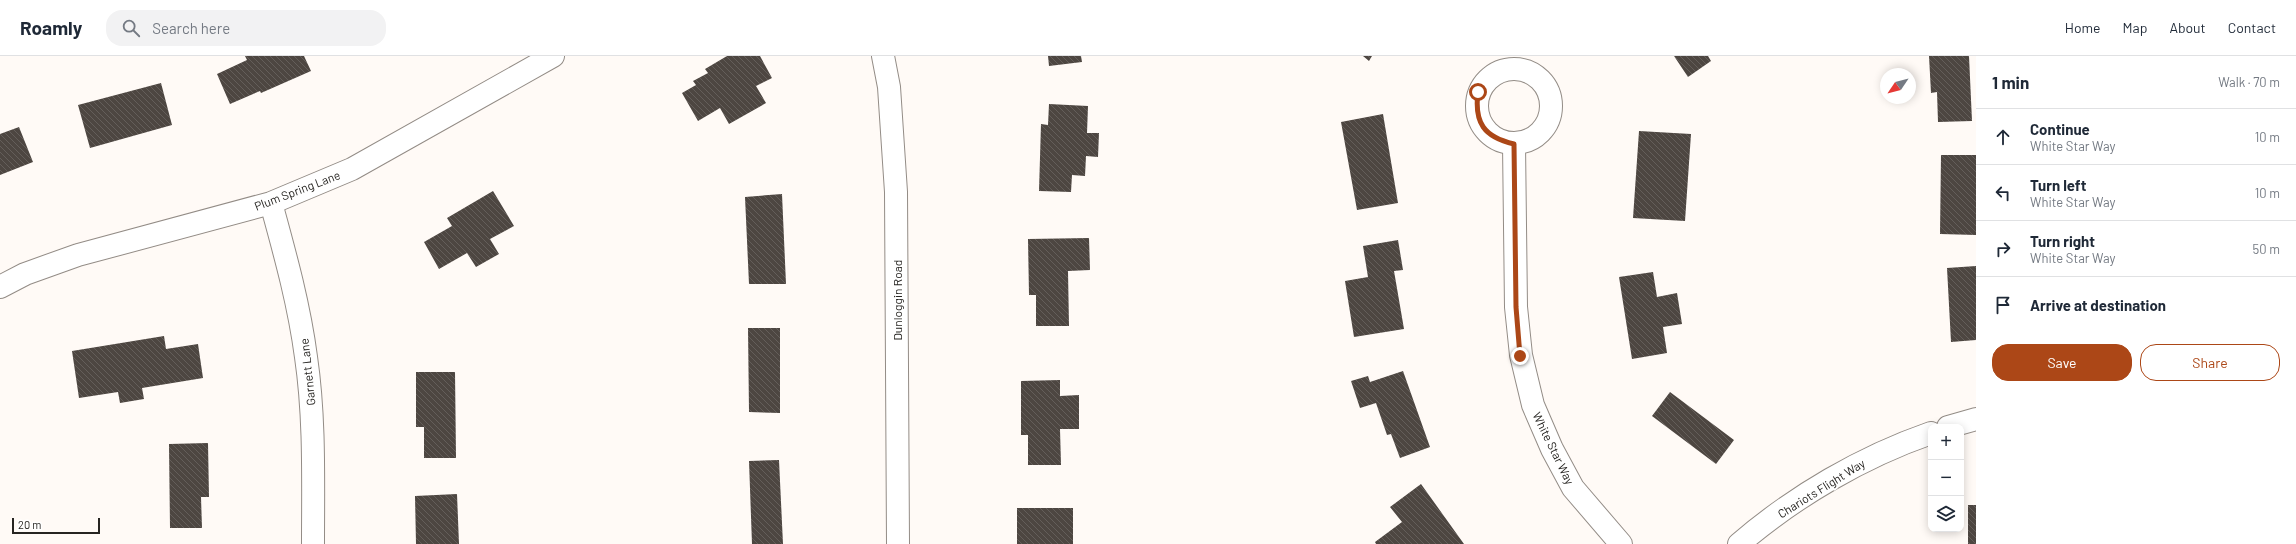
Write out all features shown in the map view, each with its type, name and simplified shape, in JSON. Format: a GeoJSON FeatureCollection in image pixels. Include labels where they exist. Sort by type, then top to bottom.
{"type":"FeatureCollection","features":[{"type":"Feature","properties":{"kind":"street","name":"Plum Spring Lane"},"geometry":{"type":"LineString","coordinates":[[0,287],[25,274],[78,255],[271,203],[352,169],[553,56]]}},
{"type":"Feature","properties":{"kind":"street","name":"Dunloggin Road"},"geometry":{"type":"LineString","coordinates":[[883,56],[889,87],[896,192],[898,544]]}},
{"type":"Feature","properties":{"kind":"street","name":"White Star Way"},"geometry":{"type":"LineString","coordinates":[[1514,144],[1516,307],[1520,356],[1532,398],[1552,449],[1573,488],[1621,544]]}},
{"type":"Feature","properties":{"kind":"street","name":"Garnett Lane"},"geometry":{"type":"LineString","coordinates":[[271,203],[296,292],[306,358],[312,426],[313,544]]}},
{"type":"Feature","properties":{"kind":"street"},"geometry":{"type":"LineString","coordinates":[[1957,424],[1976,418]]}},
{"type":"Feature","properties":{"kind":"street","name":"Chariots Flight Way"},"geometry":{"type":"LineString","coordinates":[[1739,544],[1756,529],[1802,498],[1856,465],[1928,434]]}},
{"type":"Feature","properties":{"kind":"building"},"geometry":{"type":"Polygon","coordinates":[[[245,56],[304,56],[311,71],[261,93],[260,91],[230,104],[217,74],[247,60],[245,56]]]}},
{"type":"Feature","properties":{"kind":"building"},"geometry":{"type":"Polygon","coordinates":[[[727,56],[760,56],[772,78],[756,86],[766,103],[729,124],[720,108],[698,121],[682,93],[696,85],[693,81],[708,73],[705,69],[727,56]]]}},
{"type":"Feature","properties":{"kind":"building"},"geometry":{"type":"Polygon","coordinates":[[[1048,56],[1081,56],[1082,62],[1049,66],[1048,56]]]}},
{"type":"Feature","properties":{"kind":"building"},"geometry":{"type":"Polygon","coordinates":[[[1363,56],[1372,56],[1369,61],[1363,56]]]}},
{"type":"Feature","properties":{"kind":"building"},"geometry":{"type":"Polygon","coordinates":[[[1674,56],[1708,56],[1711,61],[1688,77],[1674,56]]]}},
{"type":"Feature","properties":{"kind":"building"},"geometry":{"type":"Polygon","coordinates":[[[1929,56],[1969,56],[1972,121],[1938,122],[1937,92],[1931,93],[1929,56]]]}},
{"type":"Feature","properties":{"kind":"building"},"geometry":{"type":"Polygon","coordinates":[[[161,83],[172,125],[90,148],[78,105],[161,83]]]}},
{"type":"Feature","properties":{"kind":"building"},"geometry":{"type":"Polygon","coordinates":[[[1049,104],[1088,106],[1087,133],[1099,133],[1098,157],[1086,156],[1085,176],[1072,175],[1071,192],[1039,191],[1041,124],[1048,125],[1049,104]]]}},
{"type":"Feature","properties":{"kind":"building"},"geometry":{"type":"Polygon","coordinates":[[[1383,114],[1398,203],[1357,210],[1341,122],[1383,114]]]}},
{"type":"Feature","properties":{"kind":"building"},"geometry":{"type":"Polygon","coordinates":[[[19,127],[33,162],[0,175],[0,134],[19,127]]]}},
{"type":"Feature","properties":{"kind":"building"},"geometry":{"type":"Polygon","coordinates":[[[1639,131],[1691,134],[1685,221],[1633,218],[1639,131]]]}},
{"type":"Feature","properties":{"kind":"building"},"geometry":{"type":"Polygon","coordinates":[[[1941,155],[1976,155],[1976,235],[1940,234],[1941,155]]]}},
{"type":"Feature","properties":{"kind":"building"},"geometry":{"type":"Polygon","coordinates":[[[493,191],[514,226],[490,239],[499,254],[476,267],[467,253],[439,269],[424,242],[452,226],[447,218],[493,191]]]}},
{"type":"Feature","properties":{"kind":"building"},"geometry":{"type":"Polygon","coordinates":[[[782,194],[786,284],[749,284],[745,197],[782,194]]]}},
{"type":"Feature","properties":{"kind":"building"},"geometry":{"type":"Polygon","coordinates":[[[1089,238],[1090,270],[1068,271],[1069,326],[1036,326],[1036,295],[1029,295],[1028,239],[1089,238]]]}},
{"type":"Feature","properties":{"kind":"building"},"geometry":{"type":"Polygon","coordinates":[[[1398,240],[1403,270],[1394,271],[1404,329],[1354,337],[1345,281],[1368,277],[1363,246],[1398,240]]]}},
{"type":"Feature","properties":{"kind":"building"},"geometry":{"type":"Polygon","coordinates":[[[1976,266],[1976,340],[1951,342],[1947,268],[1976,266]]]}},
{"type":"Feature","properties":{"kind":"building"},"geometry":{"type":"Polygon","coordinates":[[[1653,272],[1657,297],[1677,293],[1682,324],[1663,327],[1667,353],[1632,359],[1619,277],[1653,272]]]}},
{"type":"Feature","properties":{"kind":"building"},"geometry":{"type":"Polygon","coordinates":[[[748,328],[780,328],[780,413],[749,412],[748,328]]]}},
{"type":"Feature","properties":{"kind":"building"},"geometry":{"type":"Polygon","coordinates":[[[164,336],[166,349],[198,344],[203,378],[142,388],[144,399],[120,403],[118,392],[79,398],[72,351],[164,336]]]}},
{"type":"Feature","properties":{"kind":"building"},"geometry":{"type":"Polygon","coordinates":[[[1403,371],[1430,447],[1400,458],[1391,434],[1387,435],[1376,403],[1360,408],[1351,381],[1368,376],[1370,382],[1403,371]]]}},
{"type":"Feature","properties":{"kind":"building"},"geometry":{"type":"Polygon","coordinates":[[[416,372],[455,372],[456,458],[424,458],[424,427],[416,427],[416,372]]]}},
{"type":"Feature","properties":{"kind":"building"},"geometry":{"type":"Polygon","coordinates":[[[1060,380],[1060,396],[1079,395],[1079,429],[1060,429],[1061,465],[1028,465],[1028,435],[1021,435],[1021,381],[1060,380]]]}},
{"type":"Feature","properties":{"kind":"building"},"geometry":{"type":"Polygon","coordinates":[[[1670,392],[1734,440],[1716,464],[1652,416],[1670,392]]]}},
{"type":"Feature","properties":{"kind":"building"},"geometry":{"type":"Polygon","coordinates":[[[208,443],[209,497],[201,497],[202,528],[170,528],[169,444],[208,443]]]}},
{"type":"Feature","properties":{"kind":"building"},"geometry":{"type":"Polygon","coordinates":[[[779,460],[783,544],[752,544],[749,461],[779,460]]]}},
{"type":"Feature","properties":{"kind":"building"},"geometry":{"type":"Polygon","coordinates":[[[1421,484],[1464,544],[1376,544],[1375,542],[1402,522],[1390,507],[1421,484]]]}},
{"type":"Feature","properties":{"kind":"building"},"geometry":{"type":"Polygon","coordinates":[[[457,494],[459,544],[416,544],[415,496],[457,494]]]}},
{"type":"Feature","properties":{"kind":"building"},"geometry":{"type":"Polygon","coordinates":[[[1968,505],[1976,505],[1976,544],[1968,544],[1968,505]]]}},
{"type":"Feature","properties":{"kind":"building"},"geometry":{"type":"Polygon","coordinates":[[[1017,508],[1073,508],[1073,544],[1017,544],[1017,508]]]}},
{"type":"Feature","properties":{"kind":"route"},"geometry":{"type":"LineString","coordinates":[[1478,92],[1476,109],[1483,128],[1496,140],[1514,144],[1516,307],[1520,356]]}}]}
